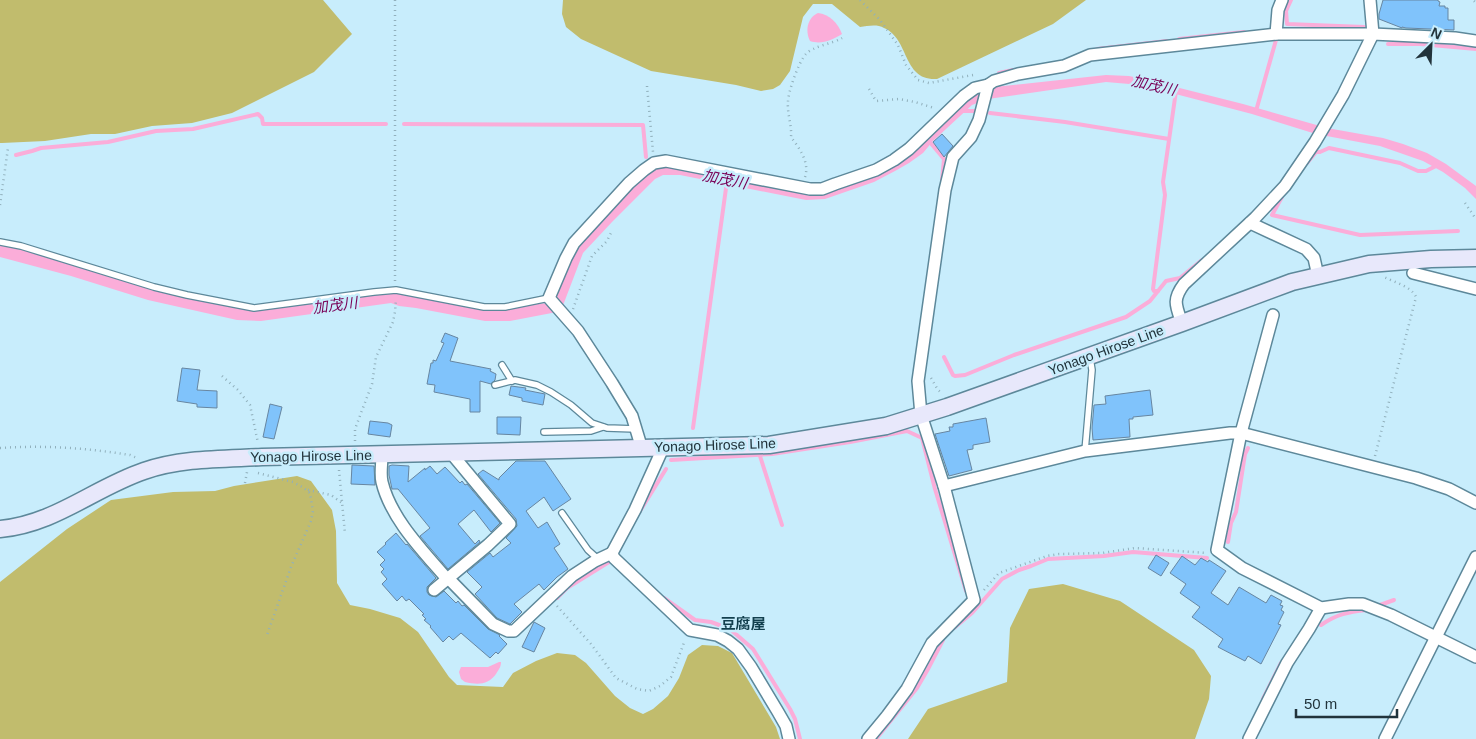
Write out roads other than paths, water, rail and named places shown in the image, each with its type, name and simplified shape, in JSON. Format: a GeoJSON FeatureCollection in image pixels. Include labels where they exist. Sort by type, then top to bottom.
{"type":"FeatureCollection","features":[{"type":"Feature","properties":{"kind":"main road","name":"Yonago Hirose Line"},"geometry":{"type":"LineString","coordinates":[[0,529],[32,524],[144,471],[186,462],[258,465],[356,455],[768,445],[886,426],[948,407],[1292,282],[1369,264],[1431,259],[1476,260]]}},
{"type":"Feature","properties":{"kind":"street"},"geometry":{"type":"LineString","coordinates":[[1276,34],[1278,10],[1282,0]]}},
{"type":"Feature","properties":{"kind":"street"},"geometry":{"type":"LineString","coordinates":[[1182,323],[1175,300],[1178,292],[1184,284],[1250,223],[1285,186],[1343,96],[1373,34],[1370,0]]}},
{"type":"Feature","properties":{"kind":"street"},"geometry":{"type":"LineString","coordinates":[[642,448],[632,416],[612,383],[578,331],[550,298],[574,243],[629,183],[654,163],[666,162],[694,166],[801,188],[822,189],[876,170],[894,160],[909,149],[964,96],[975,88],[1018,74],[1064,66],[1090,55],[1276,34],[1373,34],[1455,38],[1476,41]]}},
{"type":"Feature","properties":{"kind":"street"},"geometry":{"type":"LineString","coordinates":[[868,739],[907,690],[932,643],[974,600],[944,486],[921,415],[918,381],[944,190],[953,157],[972,137],[979,120],[986,85]]}},
{"type":"Feature","properties":{"kind":"street"},"geometry":{"type":"LineString","coordinates":[[1250,223],[1306,248],[1314,258],[1318,276]]}},
{"type":"Feature","properties":{"kind":"street"},"geometry":{"type":"LineString","coordinates":[[1413,273],[1476,289]]}},
{"type":"Feature","properties":{"kind":"street"},"geometry":{"type":"LineString","coordinates":[[1274,315],[1241,433],[1217,550],[1242,568],[1321,608],[1363,604],[1391,615],[1476,657]]}},
{"type":"Feature","properties":{"kind":"street"},"geometry":{"type":"LineString","coordinates":[[944,486],[1085,451],[1241,433],[1449,488],[1476,503]]}},
{"type":"Feature","properties":{"kind":"street"},"geometry":{"type":"LineString","coordinates":[[382,455],[381,480],[390,507],[447,579],[493,624],[508,631],[514,630],[572,576],[598,559],[612,553],[635,510],[663,448]]}},
{"type":"Feature","properties":{"kind":"street"},"geometry":{"type":"LineString","coordinates":[[434,590],[510,524],[451,453]]}},
{"type":"Feature","properties":{"kind":"street"},"geometry":{"type":"LineString","coordinates":[[612,553],[614,558],[690,630],[716,635],[728,641],[738,650],[751,667],[778,712],[786,726],[789,739]]}},
{"type":"Feature","properties":{"kind":"street"},"geometry":{"type":"LineString","coordinates":[[1385,739],[1476,557]]}},
{"type":"Feature","properties":{"kind":"street"},"geometry":{"type":"LineString","coordinates":[[1249,739],[1287,663],[1321,608]]}},
{"type":"Feature","properties":{"kind":"lane"},"geometry":{"type":"LineString","coordinates":[[0,242],[30,249],[154,287],[254,308],[396,290],[484,307],[505,307],[550,298]]}},
{"type":"Feature","properties":{"kind":"lane"},"geometry":{"type":"LineString","coordinates":[[1085,451],[1092,370],[1090,356]]}},
{"type":"Feature","properties":{"kind":"lane"},"geometry":{"type":"LineString","coordinates":[[502,366],[512,381]]}},
{"type":"Feature","properties":{"kind":"lane"},"geometry":{"type":"LineString","coordinates":[[495,385],[515,380],[537,385],[572,405],[592,423],[607,428],[636,429]]}},
{"type":"Feature","properties":{"kind":"lane"},"geometry":{"type":"LineString","coordinates":[[544,432],[591,431],[603,426]]}},
{"type":"Feature","properties":{"kind":"lane"},"geometry":{"type":"LineString","coordinates":[[562,513],[588,550],[598,559]]}},
{"type":"Feature","properties":{"kind":"water"},"geometry":{"type":"Polygon","coordinates":[[[818,13],[826,15],[833,20],[842,34],[826,41],[810,41],[808,33],[809,21],[818,13]]]}},
{"type":"Feature","properties":{"kind":"water","name":"加茂川"},"geometry":{"type":"Polygon","coordinates":[[[1106,75],[1144,79],[1327,128],[1383,138],[1403,144],[1427,153],[1476,186],[1476,199],[1465,188],[1443,172],[1423,161],[1380,146],[1316,134],[1252,114],[1141,85],[1106,82],[988,99],[972,105],[933,141],[923,153],[909,163],[874,182],[825,199],[806,200],[680,175],[663,175],[655,179],[583,253],[562,308],[557,312],[510,321],[485,321],[391,303],[261,321],[237,320],[148,300],[71,276],[0,257],[0,245],[16,248],[248,309],[393,293],[489,309],[548,303],[577,244],[650,169],[665,164],[813,191],[876,172],[968,96],[994,87],[1106,75]]]}},
{"type":"Feature","properties":{"kind":"water"},"geometry":{"type":"Polygon","coordinates":[[[501,662],[500,668],[493,678],[486,682],[474,684],[461,679],[459,672],[461,667],[488,667],[501,662]]]}},
{"type":"Feature","properties":{"kind":"waterway"},"geometry":{"type":"LineString","coordinates":[[1291,0],[1286,11],[1287,24],[1364,27]]}},
{"type":"Feature","properties":{"kind":"waterway"},"geometry":{"type":"LineString","coordinates":[[1179,39],[1244,32]]}},
{"type":"Feature","properties":{"kind":"waterway"},"geometry":{"type":"LineString","coordinates":[[1256,111],[1276,40]]}},
{"type":"Feature","properties":{"kind":"waterway"},"geometry":{"type":"LineString","coordinates":[[1097,49],[1167,41]]}},
{"type":"Feature","properties":{"kind":"waterway"},"geometry":{"type":"LineString","coordinates":[[1388,44],[1420,44],[1476,49]]}},
{"type":"Feature","properties":{"kind":"waterway"},"geometry":{"type":"LineString","coordinates":[[999,73],[1013,70]]}},
{"type":"Feature","properties":{"kind":"waterway","name":"加茂川"},"geometry":{"type":"LineString","coordinates":[[944,357],[953,375],[965,375],[1014,355],[1126,317],[1150,301],[1158,291],[1153,289],[1165,195],[1163,182],[1176,91]]}},
{"type":"Feature","properties":{"kind":"waterway"},"geometry":{"type":"LineString","coordinates":[[962,111],[977,111]]}},
{"type":"Feature","properties":{"kind":"waterway"},"geometry":{"type":"LineString","coordinates":[[990,113],[1065,122],[1169,139]]}},
{"type":"Feature","properties":{"kind":"waterway"},"geometry":{"type":"LineString","coordinates":[[16,155],[41,148],[108,142],[156,131],[193,129],[258,114],[262,118],[263,124],[386,124]]}},
{"type":"Feature","properties":{"kind":"waterway"},"geometry":{"type":"LineString","coordinates":[[404,124],[643,125],[646,157]]}},
{"type":"Feature","properties":{"kind":"waterway"},"geometry":{"type":"LineString","coordinates":[[929,141],[944,159],[942,181]]}},
{"type":"Feature","properties":{"kind":"waterway"},"geometry":{"type":"LineString","coordinates":[[1307,163],[1316,152],[1329,148],[1400,163],[1418,171],[1426,171],[1438,165]]}},
{"type":"Feature","properties":{"kind":"waterway","name":"加茂川"},"geometry":{"type":"LineString","coordinates":[[693,428],[727,181]]}},
{"type":"Feature","properties":{"kind":"waterway"},"geometry":{"type":"LineString","coordinates":[[1282,197],[1272,215],[1360,235],[1458,231]]}},
{"type":"Feature","properties":{"kind":"waterway"},"geometry":{"type":"LineString","coordinates":[[1158,291],[1166,281],[1180,278],[1202,260]]}},
{"type":"Feature","properties":{"kind":"waterway"},"geometry":{"type":"LineString","coordinates":[[671,460],[772,454],[907,431],[922,438],[935,489],[966,591]]}},
{"type":"Feature","properties":{"kind":"waterway"},"geometry":{"type":"LineString","coordinates":[[1228,542],[1231,523],[1236,512],[1245,454],[1248,448]]}},
{"type":"Feature","properties":{"kind":"waterway"},"geometry":{"type":"LineString","coordinates":[[760,456],[782,525]]}},
{"type":"Feature","properties":{"kind":"waterway"},"geometry":{"type":"LineString","coordinates":[[640,511],[666,469]]}},
{"type":"Feature","properties":{"kind":"waterway"},"geometry":{"type":"LineString","coordinates":[[954,628],[972,613],[1002,579],[1048,559],[1104,556],[1133,552],[1207,558]]}},
{"type":"Feature","properties":{"kind":"waterway"},"geometry":{"type":"LineString","coordinates":[[557,598],[567,588],[609,562]]}},
{"type":"Feature","properties":{"kind":"waterway"},"geometry":{"type":"LineString","coordinates":[[664,598],[695,620],[711,622],[730,629],[753,649],[790,709],[795,719],[800,739]]}},
{"type":"Feature","properties":{"kind":"waterway"},"geometry":{"type":"LineString","coordinates":[[1380,605],[1394,600]]}},
{"type":"Feature","properties":{"kind":"waterway"},"geometry":{"type":"LineString","coordinates":[[1321,625],[1343,614],[1367,610]]}},
{"type":"Feature","properties":{"kind":"waterway"},"geometry":{"type":"LineString","coordinates":[[876,739],[917,688],[943,640]]}},
{"type":"Feature","properties":{"kind":"waterway"},"geometry":{"type":"LineString","coordinates":[[1263,699],[1281,663]]}},
{"type":"Feature","properties":{"kind":"district","name":"豆腐屋"},"geometry":{"type":"Point","coordinates":[743,623]}}]}
